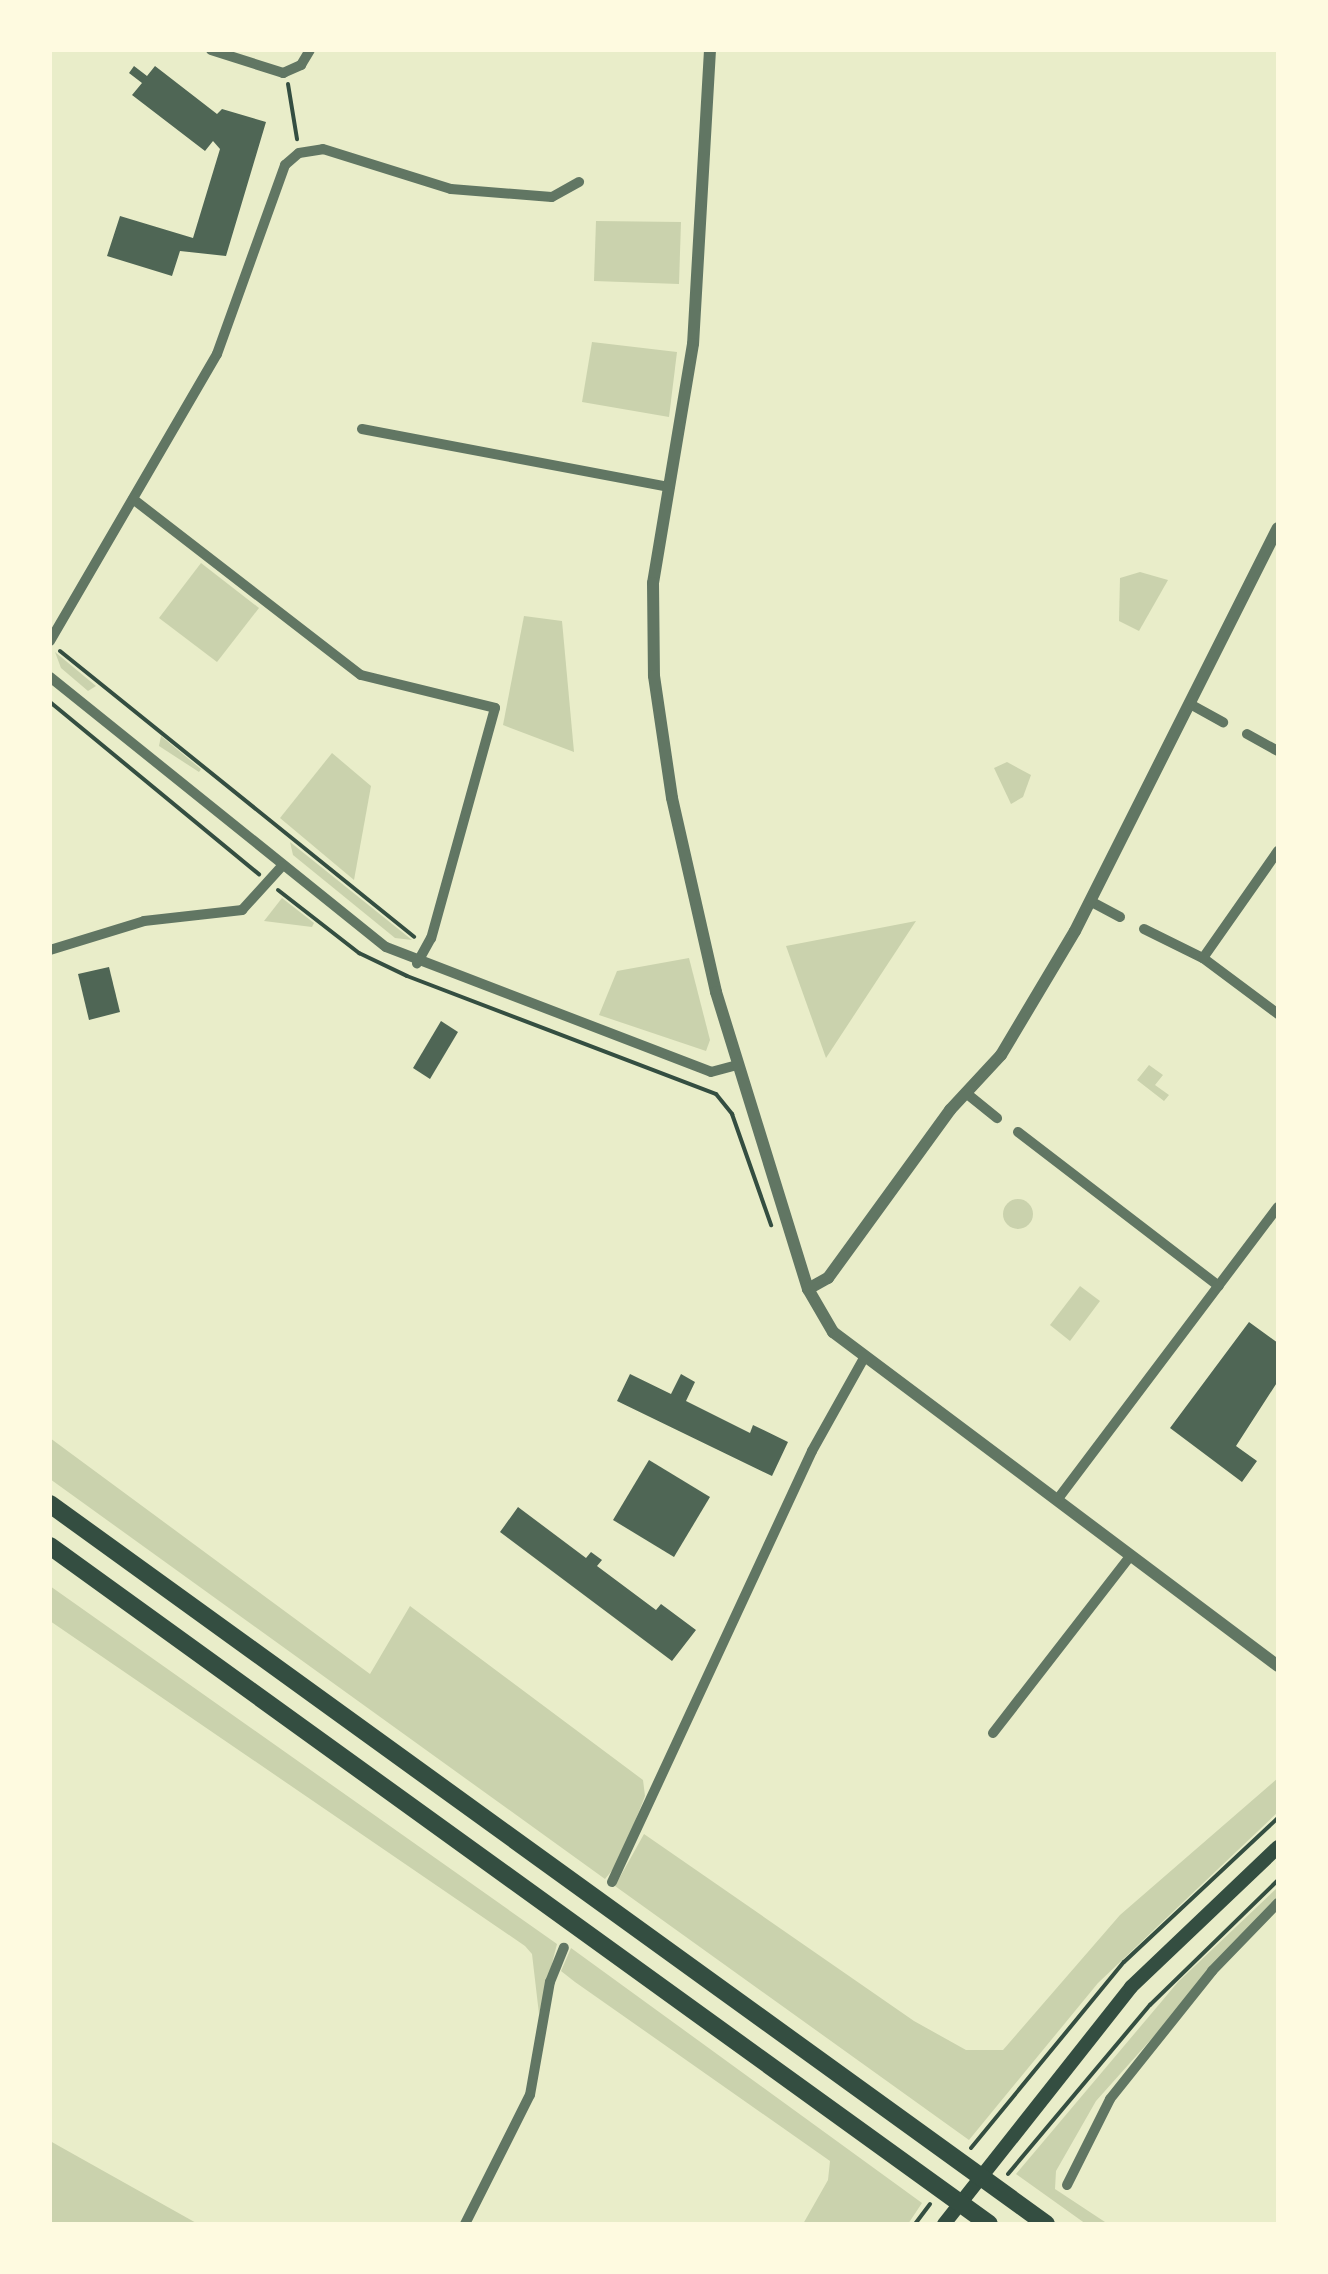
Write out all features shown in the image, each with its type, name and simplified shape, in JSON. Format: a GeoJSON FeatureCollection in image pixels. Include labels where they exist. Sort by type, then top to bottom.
{"type":"FeatureCollection","features":[{"type":"Feature","properties":{"kind":"highway"},"geometry":{"type":"LineString","coordinates":[[50,1504],[1046,2224]]}},
{"type":"Feature","properties":{"kind":"highway"},"geometry":{"type":"LineString","coordinates":[[50,1546],[988,2224]]}},
{"type":"Feature","properties":{"kind":"main road"},"geometry":{"type":"LineString","coordinates":[[944,2224],[1017,2123],[1131,1987],[1278,1847]]}},
{"type":"Feature","properties":{"kind":"street"},"geometry":{"type":"LineString","coordinates":[[212,50],[284,73],[301,65],[310,50]]}},
{"type":"Feature","properties":{"kind":"street"},"geometry":{"type":"LineString","coordinates":[[710,50],[689,397],[653,584],[654,676],[693,892],[738,1065],[808,1289],[833,1332],[1278,1666]]}},
{"type":"Feature","properties":{"kind":"street"},"geometry":{"type":"LineString","coordinates":[[50,642],[234,318],[273,190],[285,164],[299,153],[323,149],[421,182],[477,192],[552,197],[579,182]]}},
{"type":"Feature","properties":{"kind":"street"},"geometry":{"type":"LineString","coordinates":[[362,428],[670,487]]}},
{"type":"Feature","properties":{"kind":"street"},"geometry":{"type":"LineString","coordinates":[[133,499],[362,675],[494,708],[426,946],[417,962]]}},
{"type":"Feature","properties":{"kind":"street"},"geometry":{"type":"LineString","coordinates":[[808,1289],[828,1278],[966,1092],[1001,1055],[1090,901],[1278,528]]}},
{"type":"Feature","properties":{"kind":"street"},"geometry":{"type":"LineString","coordinates":[[50,677],[363,932],[417,962],[710,1072],[738,1065]]}},
{"type":"Feature","properties":{"kind":"street"},"geometry":{"type":"LineString","coordinates":[[1190,704],[1224,722]]}},
{"type":"Feature","properties":{"kind":"street"},"geometry":{"type":"LineString","coordinates":[[1247,734],[1278,751]]}},
{"type":"Feature","properties":{"kind":"street"},"geometry":{"type":"LineString","coordinates":[[1202,958],[1278,851]]}},
{"type":"Feature","properties":{"kind":"street"},"geometry":{"type":"LineString","coordinates":[[50,950],[144,921],[242,910],[282,866]]}},
{"type":"Feature","properties":{"kind":"street"},"geometry":{"type":"LineString","coordinates":[[1090,901],[1120,916]]}},
{"type":"Feature","properties":{"kind":"street"},"geometry":{"type":"LineString","coordinates":[[1144,929],[1202,958],[1278,1014]]}},
{"type":"Feature","properties":{"kind":"street"},"geometry":{"type":"LineString","coordinates":[[966,1092],[996,1118]]}},
{"type":"Feature","properties":{"kind":"street"},"geometry":{"type":"LineString","coordinates":[[1018,1132],[1218,1286]]}},
{"type":"Feature","properties":{"kind":"street"},"geometry":{"type":"LineString","coordinates":[[1057,1500],[1278,1207]]}},
{"type":"Feature","properties":{"kind":"street"},"geometry":{"type":"LineString","coordinates":[[612,1882],[812,1451],[865,1356]]}},
{"type":"Feature","properties":{"kind":"street"},"geometry":{"type":"LineString","coordinates":[[994,1733],[1130,1555]]}},
{"type":"Feature","properties":{"kind":"street"},"geometry":{"type":"LineString","coordinates":[[1068,2185],[1121,2084],[1278,1903]]}},
{"type":"Feature","properties":{"kind":"street"},"geometry":{"type":"LineString","coordinates":[[465,2224],[530,2095],[550,1982],[564,1948]]}},
{"type":"Feature","properties":{"kind":"path"},"geometry":{"type":"LineString","coordinates":[[284,73],[299,153]]}},
{"type":"Feature","properties":{"kind":"path"},"geometry":{"type":"LineString","coordinates":[[50,642],[426,946]]}},
{"type":"Feature","properties":{"kind":"path"},"geometry":{"type":"LineString","coordinates":[[50,702],[359,953],[716,1094],[732,1114],[770,1222]]}},
{"type":"Feature","properties":{"kind":"path"},"geometry":{"type":"LineString","coordinates":[[1000,2110],[1124,1962],[1278,1818]]}},
{"type":"Feature","properties":{"kind":"path"},"geometry":{"type":"LineString","coordinates":[[1036,2137],[1150,2005],[1278,1880]]}},
{"type":"Feature","properties":{"kind":"green space"},"geometry":{"type":"Polygon","coordinates":[[[596,221],[681,222],[679,284],[594,281],[596,221]]]}},
{"type":"Feature","properties":{"kind":"green space"},"geometry":{"type":"Polygon","coordinates":[[[592,342],[677,352],[669,417],[582,402],[592,342]]]}},
{"type":"Feature","properties":{"kind":"green space"},"geometry":{"type":"Polygon","coordinates":[[[201,563],[259,608],[217,662],[159,618],[201,563]]]}},
{"type":"Feature","properties":{"kind":"green space"},"geometry":{"type":"Polygon","coordinates":[[[1140,572],[1168,580],[1139,631],[1119,621],[1120,578],[1140,572]]]}},
{"type":"Feature","properties":{"kind":"green space"},"geometry":{"type":"Polygon","coordinates":[[[524,616],[562,621],[574,752],[503,725],[524,616]]]}},
{"type":"Feature","properties":{"kind":"green space"},"geometry":{"type":"Polygon","coordinates":[[[55,652],[96,686],[88,691],[61,668],[55,652]]]}},
{"type":"Feature","properties":{"kind":"green space"},"geometry":{"type":"Polygon","coordinates":[[[161,736],[201,769],[199,772],[159,746],[161,736]]]}},
{"type":"Feature","properties":{"kind":"green space"},"geometry":{"type":"Polygon","coordinates":[[[332,753],[371,786],[354,880],[280,818],[332,753]]]}},
{"type":"Feature","properties":{"kind":"green space"},"geometry":{"type":"Polygon","coordinates":[[[1007,762],[1031,775],[1023,797],[1011,804],[994,768],[1007,762]]]}},
{"type":"Feature","properties":{"kind":"green space"},"geometry":{"type":"Polygon","coordinates":[[[290,842],[412,940],[395,938],[293,855],[290,842]]]}},
{"type":"Feature","properties":{"kind":"green space"},"geometry":{"type":"Polygon","coordinates":[[[282,898],[314,923],[312,927],[264,921],[282,898]]]}},
{"type":"Feature","properties":{"kind":"green space"},"geometry":{"type":"Polygon","coordinates":[[[916,921],[826,1058],[786,946],[916,921]]]}},
{"type":"Feature","properties":{"kind":"green space"},"geometry":{"type":"Polygon","coordinates":[[[689,958],[710,1040],[706,1051],[599,1015],[617,971],[689,958]]]}},
{"type":"Feature","properties":{"kind":"green space"},"geometry":{"type":"Polygon","coordinates":[[[1149,1065],[1163,1075],[1155,1085],[1169,1095],[1164,1101],[1137,1080],[1149,1065]]]}},
{"type":"Feature","properties":{"kind":"green space"},"geometry":{"type":"Polygon","coordinates":[[[1018,1199],[1029,1203],[1033,1214],[1029,1225],[1018,1229],[1007,1225],[1003,1214],[1007,1203],[1018,1199]]]}},
{"type":"Feature","properties":{"kind":"green space"},"geometry":{"type":"Polygon","coordinates":[[[1080,1286],[1100,1301],[1070,1341],[1050,1325],[1080,1286]]]}},
{"type":"Feature","properties":{"kind":"green space"},"geometry":{"type":"Polygon","coordinates":[[[50,1438],[370,1674],[410,1606],[643,1780],[645,1796],[619,1862],[605,1879],[50,1479],[50,1438]]]}},
{"type":"Feature","properties":{"kind":"green space"},"geometry":{"type":"Polygon","coordinates":[[[50,1586],[557,1944],[539,2014],[532,1954],[525,1946],[50,1621],[50,1586]]]}},
{"type":"Feature","properties":{"kind":"green space"},"geometry":{"type":"Polygon","coordinates":[[[1278,1778],[1278,1812],[1098,1983],[969,2140],[615,1886],[644,1834],[914,2021],[966,2050],[1003,2050],[1120,1915],[1278,1778]]]}},
{"type":"Feature","properties":{"kind":"green space"},"geometry":{"type":"Polygon","coordinates":[[[1278,1887],[1278,1897],[1096,2101],[1056,2171],[1055,2189],[1108,2224],[1086,2224],[1016,2174],[1178,1982],[1278,1887]]]}},
{"type":"Feature","properties":{"kind":"green space"},"geometry":{"type":"Polygon","coordinates":[[[571,1948],[922,2203],[908,2224],[803,2224],[828,2180],[830,2161],[561,1971],[571,1948]]]}},
{"type":"Feature","properties":{"kind":"green space"},"geometry":{"type":"Polygon","coordinates":[[[50,2141],[198,2224],[50,2224],[50,2141]]]}},
{"type":"Feature","properties":{"kind":"building"},"geometry":{"type":"Polygon","coordinates":[[[134,66],[147,76],[155,66],[217,114],[222,109],[266,122],[226,256],[180,251],[172,276],[107,256],[120,216],[193,238],[220,149],[213,141],[205,151],[132,95],[142,83],[129,73],[134,66]]]}},
{"type":"Feature","properties":{"kind":"building"},"geometry":{"type":"Polygon","coordinates":[[[109,967],[120,1012],[89,1020],[78,974],[109,967]]]}},
{"type":"Feature","properties":{"kind":"building"},"geometry":{"type":"Polygon","coordinates":[[[441,1021],[458,1032],[430,1079],[413,1068],[441,1021]]]}},
{"type":"Feature","properties":{"kind":"building"},"geometry":{"type":"Polygon","coordinates":[[[1249,1322],[1278,1343],[1278,1381],[1236,1446],[1257,1461],[1242,1482],[1170,1428],[1249,1322]]]}},
{"type":"Feature","properties":{"kind":"building"},"geometry":{"type":"Polygon","coordinates":[[[630,1374],[671,1394],[681,1374],[695,1382],[686,1401],[750,1433],[753,1425],[788,1442],[772,1476],[617,1401],[630,1374]]]}},
{"type":"Feature","properties":{"kind":"building"},"geometry":{"type":"Polygon","coordinates":[[[649,1460],[710,1497],[674,1557],[613,1520],[649,1460]]]}},
{"type":"Feature","properties":{"kind":"building"},"geometry":{"type":"Polygon","coordinates":[[[518,1507],[586,1558],[591,1552],[602,1560],[597,1566],[656,1610],[661,1604],[696,1630],[672,1661],[500,1532],[518,1507]]]}}]}
